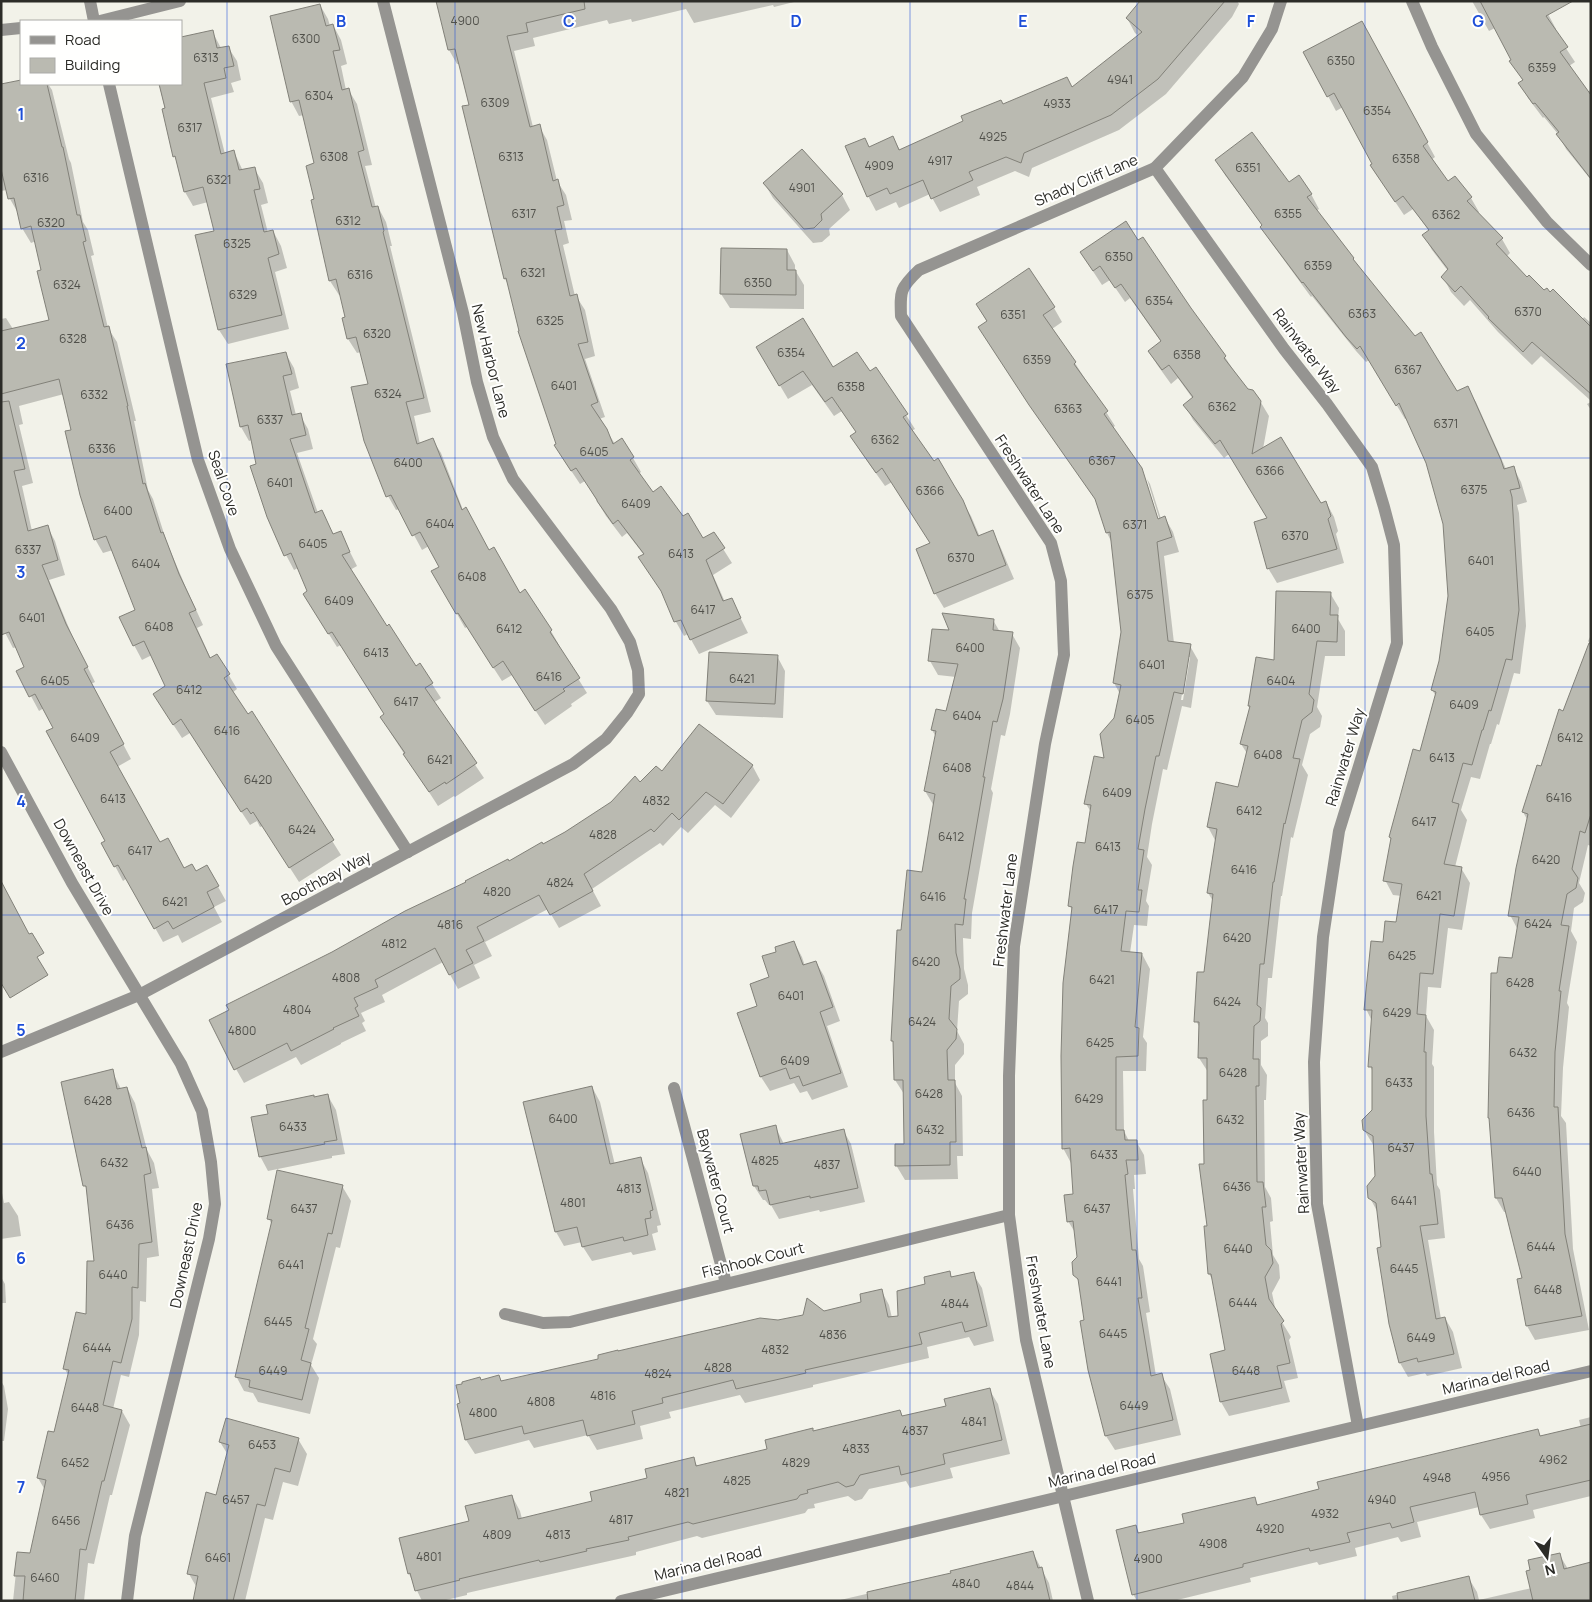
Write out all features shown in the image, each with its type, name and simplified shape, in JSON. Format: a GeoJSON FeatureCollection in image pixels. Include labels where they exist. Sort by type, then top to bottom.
{"type":"FeatureCollection","features":[{"type":"Feature","properties":{"kind":"street"},"geometry":{"type":"LineString","coordinates":[[90,1],[94,20]]}},
{"type":"Feature","properties":{"kind":"street"},"geometry":{"type":"LineString","coordinates":[[104,20],[180,1]]}},
{"type":"Feature","properties":{"kind":"street","name":"New Harbor Lane"},"geometry":{"type":"LineString","coordinates":[[383,1],[463,313],[477,382],[493,437],[513,478],[611,609],[630,642],[638,670],[639,694]]}},
{"type":"Feature","properties":{"kind":"street","name":"Shady Cliff Lane"},"geometry":{"type":"LineString","coordinates":[[900,294],[908,280],[919,270],[1155,168],[1243,77],[1272,29],[1281,1]]}},
{"type":"Feature","properties":{"kind":"street"},"geometry":{"type":"LineString","coordinates":[[1412,1],[1432,47],[1476,134],[1547,222],[1591,265]]}},
{"type":"Feature","properties":{"kind":"street"},"geometry":{"type":"LineString","coordinates":[[1,30],[20,28]]}},
{"type":"Feature","properties":{"kind":"street","name":"Seal Cove"},"geometry":{"type":"LineString","coordinates":[[109,85],[198,460],[230,550],[276,646],[408,852]]}},
{"type":"Feature","properties":{"kind":"street","name":"Rainwater Way"},"geometry":{"type":"LineString","coordinates":[[1155,168],[1284,349],[1327,404],[1372,467],[1394,545],[1397,643],[1339,831],[1324,937],[1314,1062],[1317,1204],[1358,1426]]}},
{"type":"Feature","properties":{"kind":"street","name":"Freshwater Lane"},"geometry":{"type":"LineString","coordinates":[[900,294],[902,316],[1051,543],[1061,581],[1064,655],[1045,744],[1014,946],[1009,1076],[1009,1215],[1026,1340],[1088,1601]]}},
{"type":"Feature","properties":{"kind":"street","name":"Boothbay Way"},"geometry":{"type":"LineString","coordinates":[[1,1052],[140,995],[573,764],[606,739],[627,713],[639,694]]}},
{"type":"Feature","properties":{"kind":"street","name":"Downeast Drive"},"geometry":{"type":"LineString","coordinates":[[1,752],[72,883],[181,1064],[202,1111],[211,1162],[215,1204],[204,1258],[135,1536],[127,1601]]}},
{"type":"Feature","properties":{"kind":"street","name":"Baywater Court"},"geometry":{"type":"LineString","coordinates":[[674,1088],[726,1283]]}},
{"type":"Feature","properties":{"kind":"street","name":"Fishhook Court"},"geometry":{"type":"LineString","coordinates":[[505,1314],[543,1323],[570,1322],[1009,1215]]}},
{"type":"Feature","properties":{"kind":"street","name":"Marina del Road"},"geometry":{"type":"LineString","coordinates":[[621,1601],[1591,1371]]}},
{"type":"Feature","properties":{"kind":"building"},"geometry":{"type":"Polygon","coordinates":[[[436,1],[584,1],[585,9],[526,23],[528,32],[507,36],[530,127],[540,124],[553,181],[558,179],[564,205],[557,207],[562,229],[555,230],[570,296],[577,294],[588,342],[578,344],[598,402],[591,405],[607,429],[613,444],[622,438],[634,457],[630,460],[653,492],[661,486],[683,516],[688,513],[703,538],[714,532],[725,548],[706,560],[723,601],[732,598],[741,618],[690,640],[681,620],[674,622],[661,591],[638,557],[644,554],[618,520],[613,524],[576,468],[571,471],[554,445],[556,444],[518,331],[506,278],[504,279],[462,106],[469,105],[455,49],[448,50],[436,1]]]}},
{"type":"Feature","properties":{"kind":"building"},"geometry":{"type":"Polygon","coordinates":[[[1140,1],[1225,1],[1158,79],[1111,115],[1024,153],[1021,163],[1006,157],[969,172],[973,180],[931,199],[923,180],[890,194],[887,188],[867,197],[845,146],[865,138],[869,147],[893,136],[899,150],[963,121],[961,116],[1001,100],[1003,104],[1067,77],[1072,87],[1142,32],[1126,18],[1140,1]]]}},
{"type":"Feature","properties":{"kind":"building"},"geometry":{"type":"Polygon","coordinates":[[[1480,1],[1573,1],[1546,16],[1568,47],[1560,52],[1591,95],[1591,179],[1556,134],[1559,132],[1535,103],[1533,104],[1518,83],[1523,80],[1509,61],[1511,60],[1480,1]]]}},
{"type":"Feature","properties":{"kind":"building"},"geometry":{"type":"Polygon","coordinates":[[[320,4],[326,26],[333,24],[340,50],[333,51],[342,90],[349,88],[364,150],[358,152],[372,207],[378,206],[424,398],[406,402],[417,444],[433,438],[462,510],[466,507],[489,550],[494,547],[520,593],[525,589],[580,678],[563,689],[565,691],[535,711],[503,661],[493,668],[458,613],[456,614],[431,571],[439,567],[420,532],[412,536],[391,495],[386,497],[364,441],[351,387],[368,384],[356,337],[347,339],[342,318],[345,317],[336,279],[329,281],[311,200],[314,199],[306,166],[314,163],[299,100],[290,102],[270,16],[320,4]]]}},
{"type":"Feature","properties":{"kind":"building"},"geometry":{"type":"Polygon","coordinates":[[[1362,21],[1428,142],[1423,146],[1448,181],[1455,176],[1472,197],[1467,201],[1503,238],[1496,244],[1527,277],[1529,275],[1544,290],[1547,288],[1550,292],[1553,289],[1591,327],[1591,394],[1532,342],[1523,352],[1488,318],[1461,286],[1455,292],[1441,277],[1448,269],[1422,235],[1429,230],[1403,196],[1395,202],[1370,165],[1372,164],[1334,93],[1327,97],[1303,52],[1362,21]]]}},
{"type":"Feature","properties":{"kind":"building"},"geometry":{"type":"Polygon","coordinates":[[[213,30],[217,48],[229,46],[234,66],[224,68],[226,78],[204,83],[221,154],[234,150],[239,170],[255,167],[260,189],[254,190],[264,232],[273,230],[279,254],[268,258],[282,315],[218,330],[195,235],[214,231],[203,187],[184,192],[175,156],[173,157],[162,109],[165,108],[159,85],[182,85],[182,37],[213,30]]]}},
{"type":"Feature","properties":{"kind":"building"},"geometry":{"type":"Polygon","coordinates":[[[20,80],[20,85],[47,85],[63,147],[77,215],[80,215],[86,241],[83,242],[104,327],[109,326],[128,406],[143,484],[145,483],[161,533],[163,532],[179,574],[196,610],[189,613],[210,658],[217,654],[230,674],[224,678],[248,714],[252,711],[334,840],[289,868],[253,812],[251,814],[247,808],[241,812],[181,719],[173,725],[153,694],[165,686],[144,641],[133,646],[119,617],[135,610],[106,536],[94,540],[80,495],[65,431],[71,430],[59,379],[1,394],[1,331],[49,320],[37,271],[41,270],[31,226],[21,229],[14,198],[8,199],[1,169],[1,84],[20,80]]]}},
{"type":"Feature","properties":{"kind":"building"},"geometry":{"type":"Polygon","coordinates":[[[1252,132],[1289,182],[1299,175],[1312,194],[1307,197],[1353,259],[1415,336],[1421,332],[1457,391],[1468,386],[1504,469],[1514,466],[1520,488],[1510,490],[1519,610],[1512,660],[1506,659],[1491,711],[1489,710],[1472,765],[1463,763],[1452,802],[1459,804],[1444,864],[1462,867],[1454,916],[1440,914],[1433,974],[1420,973],[1417,1014],[1426,1015],[1424,1052],[1426,1052],[1426,1116],[1430,1174],[1432,1174],[1438,1224],[1420,1226],[1436,1319],[1445,1317],[1454,1354],[1418,1362],[1417,1358],[1399,1363],[1389,1324],[1377,1248],[1381,1247],[1376,1203],[1368,1198],[1367,1186],[1375,1176],[1373,1136],[1363,1130],[1362,1120],[1372,1110],[1372,1067],[1368,1067],[1372,1010],[1364,1010],[1371,941],[1383,942],[1385,921],[1396,922],[1402,884],[1383,881],[1391,838],[1389,837],[1413,749],[1420,751],[1436,692],[1431,690],[1439,661],[1448,596],[1443,524],[1426,463],[1399,403],[1396,406],[1360,346],[1357,349],[1302,283],[1260,227],[1262,225],[1215,160],[1252,132]]]}},
{"type":"Feature","properties":{"kind":"building"},"geometry":{"type":"Polygon","coordinates":[[[802,149],[843,194],[821,214],[822,220],[814,228],[804,229],[763,183],[802,149]]]}},
{"type":"Feature","properties":{"kind":"building"},"geometry":{"type":"Polygon","coordinates":[[[1126,221],[1138,240],[1143,237],[1226,356],[1224,358],[1248,389],[1253,390],[1261,401],[1252,454],[1281,437],[1321,503],[1326,501],[1331,516],[1328,519],[1337,549],[1267,569],[1254,522],[1267,518],[1220,440],[1215,444],[1183,405],[1193,397],[1169,365],[1162,370],[1148,351],[1161,341],[1121,284],[1115,288],[1100,266],[1093,271],[1080,252],[1126,221]]]}},
{"type":"Feature","properties":{"kind":"building"},"geometry":{"type":"Polygon","coordinates":[[[721,248],[787,249],[787,270],[796,270],[796,295],[720,294],[721,248]]]}},
{"type":"Feature","properties":{"kind":"building"},"geometry":{"type":"Polygon","coordinates":[[[1029,268],[1055,307],[1043,315],[1076,362],[1074,364],[1108,411],[1104,414],[1142,468],[1158,519],[1165,516],[1172,537],[1157,542],[1168,641],[1191,644],[1183,694],[1174,692],[1159,756],[1156,756],[1145,809],[1138,849],[1144,850],[1138,890],[1142,890],[1139,912],[1126,911],[1121,951],[1142,953],[1135,1027],[1139,1028],[1138,1056],[1116,1057],[1116,1130],[1124,1130],[1125,1140],[1137,1140],[1138,1160],[1126,1160],[1128,1174],[1125,1175],[1132,1250],[1136,1250],[1142,1298],[1138,1298],[1151,1376],[1162,1373],[1173,1420],[1105,1436],[1088,1370],[1080,1321],[1084,1320],[1078,1279],[1073,1275],[1072,1262],[1077,1257],[1073,1221],[1067,1222],[1064,1195],[1073,1194],[1070,1148],[1062,1149],[1061,1056],[1063,983],[1072,907],[1068,906],[1073,866],[1077,842],[1085,843],[1091,805],[1084,804],[1094,756],[1104,758],[1100,734],[1114,718],[1121,685],[1113,683],[1121,632],[1110,532],[1106,533],[1095,499],[1029,405],[978,327],[987,321],[976,304],[1029,268]]]}},
{"type":"Feature","properties":{"kind":"building"},"geometry":{"type":"Polygon","coordinates":[[[803,318],[833,367],[857,352],[870,371],[876,367],[908,414],[903,417],[934,461],[938,458],[963,500],[978,536],[993,530],[1006,565],[934,594],[916,549],[930,543],[882,468],[876,473],[850,436],[856,432],[832,397],[825,402],[803,371],[779,386],[756,347],[803,318]]]}},
{"type":"Feature","properties":{"kind":"building"},"geometry":{"type":"Polygon","coordinates":[[[286,352],[292,374],[283,376],[292,415],[301,413],[306,435],[290,439],[315,513],[322,510],[333,534],[341,531],[350,552],[342,555],[387,626],[389,624],[416,666],[420,663],[433,683],[425,688],[477,763],[446,784],[445,782],[429,792],[380,717],[384,714],[332,632],[328,634],[303,594],[307,591],[291,553],[284,556],[267,517],[250,466],[256,464],[248,425],[240,427],[226,364],[286,352]]]}},
{"type":"Feature","properties":{"kind":"building"},"geometry":{"type":"Polygon","coordinates":[[[9,401],[25,469],[14,471],[28,531],[48,525],[58,560],[42,565],[66,624],[88,667],[84,669],[124,744],[110,752],[160,842],[168,838],[184,868],[192,864],[196,871],[207,865],[219,886],[207,892],[214,907],[173,929],[168,921],[154,929],[118,865],[114,867],[101,843],[105,841],[46,731],[53,728],[35,694],[29,697],[16,671],[24,667],[9,632],[1,635],[1,402],[9,401]]]}},
{"type":"Feature","properties":{"kind":"building"},"geometry":{"type":"Polygon","coordinates":[[[1276,591],[1331,592],[1330,615],[1338,615],[1337,642],[1317,641],[1309,694],[1314,700],[1312,712],[1302,720],[1293,758],[1300,759],[1284,823],[1273,882],[1264,964],[1260,964],[1257,1005],[1261,1008],[1260,1021],[1254,1026],[1253,1059],[1259,1059],[1259,1086],[1256,1086],[1257,1182],[1263,1182],[1266,1207],[1262,1207],[1266,1245],[1271,1250],[1273,1263],[1265,1277],[1269,1299],[1284,1321],[1281,1324],[1290,1363],[1277,1366],[1282,1388],[1220,1402],[1210,1354],[1225,1350],[1211,1274],[1208,1274],[1204,1226],[1207,1226],[1199,1164],[1204,1164],[1203,1100],[1207,1100],[1207,1058],[1198,1058],[1199,1022],[1194,1022],[1197,972],[1204,972],[1213,894],[1207,893],[1217,829],[1207,827],[1216,782],[1238,787],[1248,746],[1240,744],[1250,706],[1248,706],[1256,657],[1274,660],[1276,591]]]}},
{"type":"Feature","properties":{"kind":"building"},"geometry":{"type":"Polygon","coordinates":[[[942,613],[994,619],[993,630],[1013,632],[1003,699],[997,722],[993,721],[983,777],[985,777],[964,899],[966,899],[963,925],[955,924],[956,953],[960,969],[960,979],[951,986],[949,1019],[957,1029],[956,1039],[947,1050],[948,1080],[955,1080],[956,1142],[950,1142],[950,1165],[895,1166],[895,1144],[904,1144],[903,1080],[894,1080],[893,1041],[891,1041],[897,930],[901,930],[907,870],[922,872],[935,794],[924,791],[936,731],[931,730],[936,709],[946,711],[958,664],[928,661],[932,629],[949,630],[942,613]]]}},
{"type":"Feature","properties":{"kind":"building"},"geometry":{"type":"Polygon","coordinates":[[[1589,643],[1591,643],[1591,814],[1585,833],[1580,831],[1572,869],[1578,878],[1576,888],[1567,894],[1561,925],[1569,926],[1559,991],[1561,991],[1555,1052],[1554,1107],[1558,1107],[1565,1234],[1582,1316],[1526,1326],[1517,1279],[1522,1278],[1502,1198],[1495,1198],[1488,1118],[1491,973],[1497,973],[1499,957],[1512,958],[1519,917],[1508,916],[1528,814],[1522,812],[1537,765],[1541,766],[1559,709],[1563,711],[1589,643]]]}},
{"type":"Feature","properties":{"kind":"building"},"geometry":{"type":"Polygon","coordinates":[[[709,652],[778,655],[775,704],[706,701],[709,652]]]}},
{"type":"Feature","properties":{"kind":"building"},"geometry":{"type":"Polygon","coordinates":[[[699,724],[753,765],[723,804],[706,792],[679,820],[672,813],[654,832],[651,829],[584,874],[593,891],[550,915],[539,895],[477,927],[484,941],[466,950],[473,963],[449,975],[435,948],[375,980],[378,987],[354,998],[358,1006],[355,1008],[359,1016],[291,1051],[287,1043],[234,1070],[209,1020],[229,1010],[226,1005],[332,952],[405,911],[565,832],[611,802],[635,776],[640,782],[656,766],[662,771],[699,724]]]}},
{"type":"Feature","properties":{"kind":"building"},"geometry":{"type":"Polygon","coordinates":[[[1,881],[29,934],[32,933],[44,953],[37,957],[48,975],[10,998],[1,983],[1,881]]]}},
{"type":"Feature","properties":{"kind":"building"},"geometry":{"type":"Polygon","coordinates":[[[794,941],[803,965],[816,961],[833,1007],[820,1012],[841,1073],[803,1086],[799,1076],[790,1079],[786,1068],[760,1077],[737,1013],[757,1006],[750,984],[769,977],[762,956],[776,952],[775,947],[794,941]]]}},
{"type":"Feature","properties":{"kind":"building"},"geometry":{"type":"Polygon","coordinates":[[[113,1069],[117,1089],[127,1087],[142,1148],[146,1147],[151,1173],[144,1175],[152,1242],[139,1244],[138,1288],[132,1287],[132,1319],[121,1363],[113,1361],[103,1405],[122,1410],[104,1481],[102,1481],[86,1550],[80,1549],[75,1601],[23,1601],[25,1576],[14,1576],[17,1552],[30,1553],[46,1480],[37,1478],[48,1431],[54,1432],[69,1370],[63,1369],[76,1312],[86,1314],[87,1261],[94,1261],[86,1186],[83,1186],[61,1082],[113,1069]]]}},
{"type":"Feature","properties":{"kind":"building"},"geometry":{"type":"Polygon","coordinates":[[[592,1086],[610,1164],[641,1157],[653,1210],[650,1211],[651,1218],[645,1219],[648,1235],[624,1241],[623,1237],[582,1247],[577,1227],[555,1232],[523,1102],[592,1086]]]}},
{"type":"Feature","properties":{"kind":"building"},"geometry":{"type":"Polygon","coordinates":[[[328,1094],[337,1140],[259,1157],[251,1117],[268,1114],[266,1105],[328,1094]]]}},
{"type":"Feature","properties":{"kind":"building"},"geometry":{"type":"Polygon","coordinates":[[[776,1125],[780,1144],[844,1129],[858,1188],[770,1205],[766,1190],[759,1191],[758,1186],[753,1186],[740,1134],[776,1125]]]}},
{"type":"Feature","properties":{"kind":"building"},"geometry":{"type":"Polygon","coordinates":[[[277,1170],[343,1185],[332,1234],[328,1233],[305,1328],[309,1329],[301,1360],[311,1363],[302,1400],[249,1387],[250,1380],[235,1377],[272,1220],[267,1219],[277,1170]]]}},
{"type":"Feature","properties":{"kind":"building"},"geometry":{"type":"Polygon","coordinates":[[[950,1271],[951,1277],[974,1272],[987,1326],[965,1332],[962,1322],[919,1333],[922,1344],[805,1370],[806,1373],[736,1389],[733,1380],[662,1398],[663,1403],[632,1411],[635,1424],[587,1436],[583,1420],[524,1434],[522,1426],[465,1440],[457,1404],[460,1403],[456,1385],[462,1384],[462,1382],[480,1377],[481,1380],[499,1375],[501,1381],[598,1359],[598,1355],[618,1350],[760,1318],[778,1320],[803,1315],[807,1298],[824,1311],[861,1302],[860,1294],[882,1289],[888,1317],[898,1316],[897,1291],[925,1284],[924,1277],[950,1271]]]}},
{"type":"Feature","properties":{"kind":"building"},"geometry":{"type":"Polygon","coordinates":[[[990,1388],[1002,1440],[943,1454],[945,1464],[901,1475],[899,1466],[860,1475],[854,1485],[846,1487],[838,1482],[807,1490],[808,1493],[800,1495],[797,1499],[693,1524],[688,1522],[628,1537],[629,1540],[586,1549],[587,1551],[540,1562],[539,1560],[415,1591],[410,1573],[408,1574],[399,1538],[469,1521],[465,1506],[512,1495],[518,1519],[592,1501],[590,1492],[647,1478],[645,1469],[694,1457],[696,1466],[767,1449],[765,1440],[813,1428],[813,1431],[900,1410],[902,1416],[946,1406],[944,1399],[990,1388]]]}},
{"type":"Feature","properties":{"kind":"building"},"geometry":{"type":"Polygon","coordinates":[[[226,1418],[299,1438],[290,1472],[275,1468],[265,1506],[257,1504],[233,1601],[193,1601],[198,1576],[187,1574],[206,1492],[216,1495],[229,1445],[219,1442],[226,1418]]]}},
{"type":"Feature","properties":{"kind":"building"},"geometry":{"type":"Polygon","coordinates":[[[1591,1424],[1591,1480],[1526,1495],[1528,1504],[1480,1515],[1475,1492],[1410,1507],[1414,1522],[1392,1528],[1390,1523],[1347,1533],[1350,1542],[1310,1551],[1309,1548],[1243,1564],[1243,1567],[1132,1595],[1116,1530],[1136,1525],[1138,1533],[1184,1523],[1182,1514],[1255,1497],[1257,1505],[1319,1489],[1317,1482],[1538,1429],[1540,1436],[1591,1424]]]}},
{"type":"Feature","properties":{"kind":"building"},"geometry":{"type":"Polygon","coordinates":[[[1033,1551],[1038,1568],[1042,1567],[1050,1601],[868,1601],[867,1592],[951,1573],[950,1571],[1033,1551]]]}},
{"type":"Feature","properties":{"kind":"building"},"geometry":{"type":"Polygon","coordinates":[[[1560,1553],[1564,1569],[1591,1562],[1591,1601],[1533,1601],[1526,1571],[1530,1570],[1528,1560],[1560,1553]]]}},
{"type":"Feature","properties":{"kind":"building"},"geometry":{"type":"Polygon","coordinates":[[[1469,1576],[1475,1601],[1398,1601],[1397,1593],[1469,1576]]]}}]}
